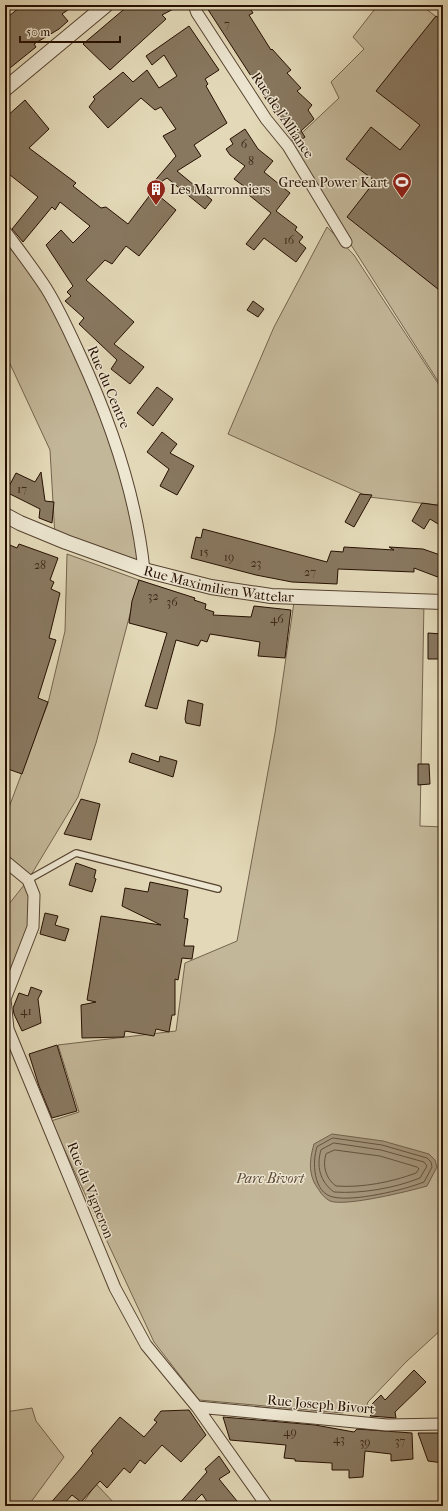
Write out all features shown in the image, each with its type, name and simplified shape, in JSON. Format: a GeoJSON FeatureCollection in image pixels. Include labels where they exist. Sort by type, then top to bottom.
{"type":"FeatureCollection","features":[{"type":"Feature","properties":{"kind":"street"},"geometry":{"type":"LineString","coordinates":[[5,89],[106,5]]}},
{"type":"Feature","properties":{"kind":"street","name":"Rue de l'Alliance"},"geometry":{"type":"LineString","coordinates":[[194,5],[197,13],[262,112],[288,146],[346,242]]}},
{"type":"Feature","properties":{"kind":"street","name":"Rue du Centre"},"geometry":{"type":"LineString","coordinates":[[5,231],[46,289],[64,321],[95,387],[121,456],[142,548],[144,570]]}},
{"type":"Feature","properties":{"kind":"street","name":"Rue Maximilien Wattelar"},"geometry":{"type":"LineString","coordinates":[[5,515],[20,523],[66,542],[144,570],[211,588],[271,596],[443,602]]}},
{"type":"Feature","properties":{"kind":"street"},"geometry":{"type":"LineString","coordinates":[[5,861],[28,880]]}},
{"type":"Feature","properties":{"kind":"street","name":"Rue du Vigneron"},"geometry":{"type":"LineString","coordinates":[[28,880],[34,896],[33,927],[5,999],[8,1029],[115,1288],[146,1345],[197,1407],[267,1506]]}},
{"type":"Feature","properties":{"kind":"street","name":"Rue Joseph Bivort"},"geometry":{"type":"LineString","coordinates":[[197,1407],[387,1425],[443,1424]]}},
{"type":"Feature","properties":{"kind":"lane"},"geometry":{"type":"LineString","coordinates":[[28,880],[76,852],[218,889]]}},
{"type":"Feature","properties":{"kind":"green space"},"geometry":{"type":"Polygon","coordinates":[[[378,5],[421,5],[443,22],[443,389],[288,146],[339,98],[331,82],[364,49],[353,37],[378,5]]]}},
{"type":"Feature","properties":{"kind":"green space"},"geometry":{"type":"Polygon","coordinates":[[[327,227],[354,255],[443,391],[443,495],[437,505],[369,497],[228,434],[274,327],[327,227]]]}},
{"type":"Feature","properties":{"kind":"green space"},"geometry":{"type":"Polygon","coordinates":[[[5,233],[61,315],[102,406],[132,502],[144,570],[55,537],[50,450],[5,353],[5,305],[8,301],[5,297],[5,233]]]}},
{"type":"Feature","properties":{"kind":"green space"},"geometry":{"type":"Polygon","coordinates":[[[67,554],[139,580],[96,743],[78,797],[28,880],[5,857],[5,818],[48,703],[65,631],[67,554]]]}},
{"type":"Feature","properties":{"kind":"green space","name":"Parc Bivort"},"geometry":{"type":"Polygon","coordinates":[[[424,601],[420,826],[443,827],[443,1328],[406,1362],[368,1402],[365,1410],[344,1409],[343,1413],[199,1400],[154,1342],[51,1121],[79,1112],[58,1045],[176,1031],[185,963],[237,941],[275,733],[294,602],[424,601]]]}},
{"type":"Feature","properties":{"kind":"green space"},"geometry":{"type":"Polygon","coordinates":[[[28,880],[33,918],[5,984],[5,909],[28,880]]]}},
{"type":"Feature","properties":{"kind":"green space"},"geometry":{"type":"Polygon","coordinates":[[[32,1408],[36,1421],[64,1457],[28,1506],[5,1506],[5,1412],[32,1408]]]}},
{"type":"Feature","properties":{"kind":"green space"},"geometry":{"type":"Polygon","coordinates":[[[96,1484],[117,1506],[81,1506],[96,1484]]]}},
{"type":"Feature","properties":{"kind":"water"},"geometry":{"type":"Polygon","coordinates":[[[332,1134],[383,1141],[429,1154],[435,1160],[437,1167],[427,1186],[393,1195],[363,1200],[349,1202],[330,1201],[322,1195],[315,1185],[311,1174],[310,1162],[314,1144],[332,1134]]]}},
{"type":"Feature","properties":{"kind":"building"},"geometry":{"type":"Polygon","coordinates":[[[23,5],[75,5],[62,14],[68,21],[59,29],[34,44],[36,47],[5,72],[5,19],[23,5]]]}},
{"type":"Feature","properties":{"kind":"building"},"geometry":{"type":"Polygon","coordinates":[[[129,5],[181,5],[162,15],[166,19],[110,70],[83,44],[129,5]]]}},
{"type":"Feature","properties":{"kind":"building"},"geometry":{"type":"Polygon","coordinates":[[[213,5],[248,5],[253,13],[249,15],[271,50],[272,49],[291,70],[287,73],[301,88],[297,91],[312,105],[308,110],[314,119],[301,131],[305,137],[295,144],[207,8],[213,5]]]}},
{"type":"Feature","properties":{"kind":"building","name":"Green Power Kart"},"geometry":{"type":"Polygon","coordinates":[[[436,16],[443,21],[443,293],[347,217],[375,181],[346,159],[371,127],[400,150],[420,125],[376,91],[436,16]]]}},
{"type":"Feature","properties":{"kind":"building"},"geometry":{"type":"Polygon","coordinates":[[[189,26],[219,70],[205,79],[208,84],[206,86],[227,123],[194,145],[201,156],[177,171],[212,200],[205,209],[167,178],[153,187],[152,184],[176,156],[163,136],[176,129],[161,107],[155,110],[141,98],[108,128],[89,107],[95,99],[93,97],[123,72],[133,82],[147,70],[159,88],[177,76],[164,55],[152,65],[146,56],[189,26]]]}},
{"type":"Feature","properties":{"kind":"building"},"geometry":{"type":"Polygon","coordinates":[[[25,100],[49,129],[29,148],[76,183],[73,186],[101,208],[106,207],[128,224],[153,191],[176,210],[139,256],[126,246],[112,264],[105,260],[86,280],[134,322],[114,344],[144,367],[130,384],[111,369],[117,360],[79,324],[84,318],[65,301],[71,296],[67,292],[73,286],[46,245],[61,230],[73,243],[90,226],[60,202],[55,210],[52,207],[23,242],[12,229],[38,197],[5,171],[5,118],[25,100]]]}},
{"type":"Feature","properties":{"kind":"building"},"geometry":{"type":"Polygon","coordinates":[[[245,129],[258,149],[273,161],[264,172],[290,193],[276,211],[297,227],[295,230],[303,237],[299,242],[306,248],[296,262],[264,238],[254,250],[246,244],[271,213],[249,195],[252,192],[234,179],[245,166],[230,155],[226,149],[233,144],[230,139],[245,129]]]}},
{"type":"Feature","properties":{"kind":"building"},"geometry":{"type":"Polygon","coordinates":[[[253,301],[264,309],[258,317],[247,310],[253,301]]]}},
{"type":"Feature","properties":{"kind":"building"},"geometry":{"type":"Polygon","coordinates":[[[157,387],[173,399],[153,426],[137,413],[157,387]]]}},
{"type":"Feature","properties":{"kind":"building"},"geometry":{"type":"Polygon","coordinates":[[[162,432],[177,444],[170,453],[194,466],[177,495],[160,486],[169,469],[147,452],[162,432]]]}},
{"type":"Feature","properties":{"kind":"building"},"geometry":{"type":"Polygon","coordinates":[[[41,472],[45,501],[54,502],[52,523],[39,518],[40,509],[6,492],[16,473],[35,482],[41,472]]]}},
{"type":"Feature","properties":{"kind":"building"},"geometry":{"type":"Polygon","coordinates":[[[360,494],[372,495],[354,527],[345,522],[360,494]]]}},
{"type":"Feature","properties":{"kind":"building"},"geometry":{"type":"Polygon","coordinates":[[[422,503],[443,506],[443,527],[430,519],[424,529],[412,521],[422,503]]]}},
{"type":"Feature","properties":{"kind":"building"},"geometry":{"type":"Polygon","coordinates":[[[203,529],[327,562],[331,551],[343,552],[344,547],[394,550],[389,547],[423,549],[443,556],[443,579],[414,568],[414,572],[338,569],[337,584],[292,582],[256,575],[191,558],[196,537],[201,538],[203,529]]]}},
{"type":"Feature","properties":{"kind":"building"},"geometry":{"type":"Polygon","coordinates":[[[5,543],[17,548],[19,544],[58,558],[50,580],[54,582],[51,589],[60,593],[49,638],[56,640],[38,698],[48,702],[22,774],[5,768],[5,543]]]}},
{"type":"Feature","properties":{"kind":"building"},"geometry":{"type":"Polygon","coordinates":[[[139,580],[195,598],[194,600],[206,604],[205,609],[214,612],[213,615],[251,617],[254,606],[291,610],[285,658],[258,656],[260,642],[210,634],[207,642],[201,640],[198,646],[176,640],[157,709],[145,706],[167,633],[129,623],[132,601],[139,580]]]}},
{"type":"Feature","properties":{"kind":"building"},"geometry":{"type":"Polygon","coordinates":[[[428,633],[443,634],[443,659],[428,659],[428,633]]]}},
{"type":"Feature","properties":{"kind":"building"},"geometry":{"type":"Polygon","coordinates":[[[188,700],[203,704],[200,726],[186,723],[185,719],[188,700]]]}},
{"type":"Feature","properties":{"kind":"building"},"geometry":{"type":"Polygon","coordinates":[[[132,753],[159,762],[160,756],[177,761],[173,777],[129,762],[132,753]]]}},
{"type":"Feature","properties":{"kind":"building"},"geometry":{"type":"Polygon","coordinates":[[[418,764],[429,764],[430,784],[418,785],[418,764]]]}},
{"type":"Feature","properties":{"kind":"building"},"geometry":{"type":"Polygon","coordinates":[[[81,799],[100,804],[91,840],[64,834],[81,799]]]}},
{"type":"Feature","properties":{"kind":"building"},"geometry":{"type":"Polygon","coordinates":[[[76,863],[96,870],[94,878],[96,879],[92,892],[69,885],[76,863]]]}},
{"type":"Feature","properties":{"kind":"building"},"geometry":{"type":"Polygon","coordinates":[[[150,882],[188,890],[184,918],[188,919],[184,946],[194,946],[192,959],[182,958],[178,980],[175,979],[175,1015],[172,1015],[169,1032],[156,1029],[154,1036],[125,1031],[124,1037],[82,1038],[81,1005],[96,1002],[87,1000],[101,916],[161,925],[122,906],[125,888],[148,892],[150,882]]]}},
{"type":"Feature","properties":{"kind":"building"},"geometry":{"type":"Polygon","coordinates":[[[45,913],[58,916],[55,925],[69,929],[65,941],[40,934],[45,913]]]}},
{"type":"Feature","properties":{"kind":"building"},"geometry":{"type":"Polygon","coordinates":[[[31,987],[42,991],[38,999],[41,1023],[22,1031],[14,1014],[13,1008],[19,993],[28,996],[31,987]]]}},
{"type":"Feature","properties":{"kind":"building"},"geometry":{"type":"Polygon","coordinates":[[[57,1045],[77,1111],[52,1118],[39,1086],[29,1054],[57,1045]]]}},
{"type":"Feature","properties":{"kind":"building"},"geometry":{"type":"Polygon","coordinates":[[[414,1370],[426,1382],[395,1412],[396,1418],[370,1416],[373,1413],[368,1408],[381,1395],[385,1400],[414,1370]]]}},
{"type":"Feature","properties":{"kind":"building"},"geometry":{"type":"Polygon","coordinates":[[[189,1410],[206,1435],[181,1462],[162,1445],[145,1464],[140,1460],[130,1473],[124,1468],[107,1488],[100,1481],[81,1502],[72,1495],[62,1506],[48,1506],[81,1468],[93,1453],[91,1451],[120,1417],[144,1437],[157,1422],[154,1420],[161,1411],[189,1410]]]}},
{"type":"Feature","properties":{"kind":"building"},"geometry":{"type":"Polygon","coordinates":[[[223,1417],[315,1425],[354,1432],[357,1429],[412,1433],[413,1459],[391,1461],[391,1454],[365,1451],[363,1477],[349,1478],[349,1470],[332,1470],[332,1463],[295,1461],[295,1459],[284,1458],[286,1445],[230,1440],[223,1417]]]}},
{"type":"Feature","properties":{"kind":"building"},"geometry":{"type":"Polygon","coordinates":[[[418,1433],[438,1433],[443,1452],[443,1463],[428,1461],[418,1433]]]}},
{"type":"Feature","properties":{"kind":"building"},"geometry":{"type":"Polygon","coordinates":[[[219,1456],[230,1472],[219,1479],[237,1501],[230,1506],[210,1506],[202,1494],[190,1506],[177,1506],[207,1472],[205,1469],[219,1456]]]}},
{"type":"Feature","properties":{"kind":"place","name":"Green Power Kart"},"geometry":{"type":"Point","coordinates":[402,199]}},
{"type":"Feature","properties":{"kind":"place","name":"Les Marronniers"},"geometry":{"type":"Point","coordinates":[156,206]}}]}
